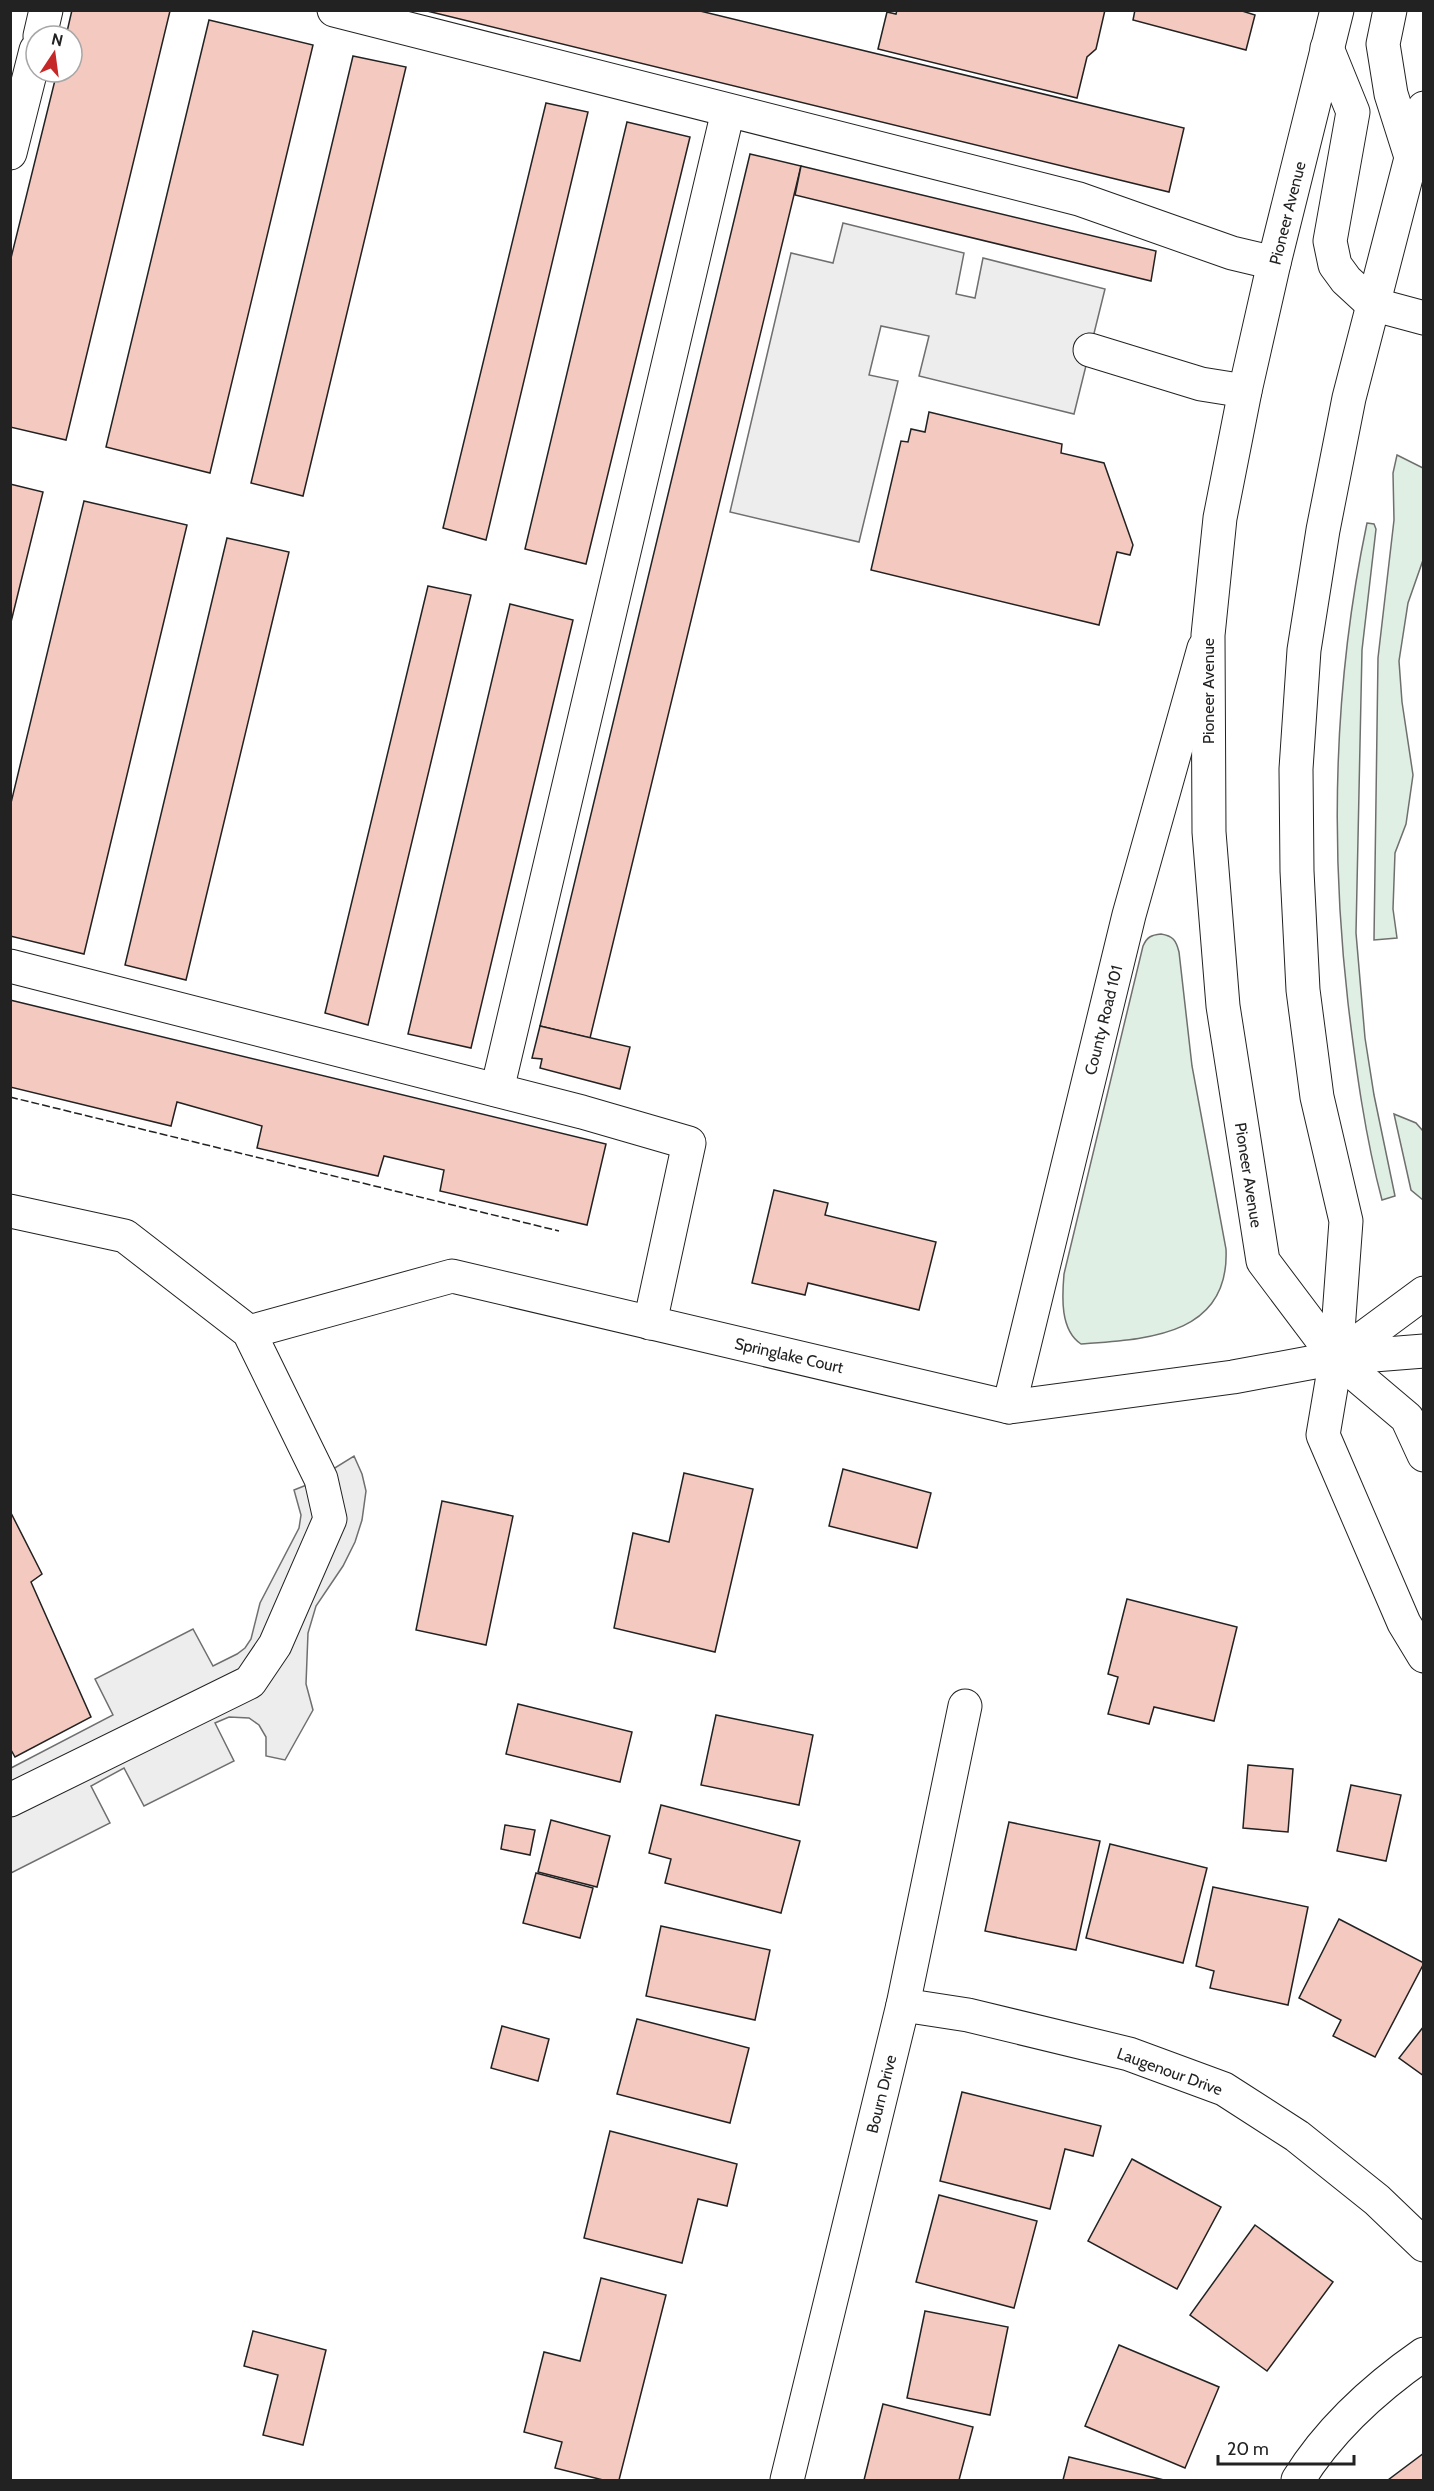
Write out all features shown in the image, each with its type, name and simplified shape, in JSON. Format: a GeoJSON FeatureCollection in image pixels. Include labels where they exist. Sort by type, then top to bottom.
{"type":"FeatureCollection","features":[{"type":"Feature","properties":{"kind":"main road"},"geometry":{"type":"LineString","coordinates":[[334,10],[1080,199],[1232,253],[1274,263]]}},
{"type":"Feature","properties":{"kind":"main road","name":"Pioneer Avenue"},"geometry":{"type":"LineString","coordinates":[[1337,10],[1274,263],[1245,391],[1220,518],[1208,635],[1209,832],[1222,1006],[1263,1261],[1336,1358],[1407,1419],[1424,1455]]}},
{"type":"Feature","properties":{"kind":"main road"},"geometry":{"type":"LineString","coordinates":[[1390,10],[1383,44],[1391,94],[1412,156]]}},
{"type":"Feature","properties":{"kind":"main road"},"geometry":{"type":"LineString","coordinates":[[1328,48],[1353,112],[1330,241],[1335,265],[1346,280],[1372,304],[1424,318]]}},
{"type":"Feature","properties":{"kind":"main road"},"geometry":{"type":"LineString","coordinates":[[10,153],[27,84]]}},
{"type":"Feature","properties":{"kind":"main road"},"geometry":{"type":"LineString","coordinates":[[1424,108],[1349,398],[1304,650],[1296,769],[1297,871],[1303,990],[1317,1097],[1346,1221],[1336,1358],[1323,1435],[1404,1623],[1424,1656]]}},
{"type":"Feature","properties":{"kind":"main road"},"geometry":{"type":"LineString","coordinates":[[497,1090],[728,111]]}},
{"type":"Feature","properties":{"kind":"main road"},"geometry":{"type":"LineString","coordinates":[[1090,350],[1201,384],[1245,391]]}},
{"type":"Feature","properties":{"kind":"main road","name":"County Road 101"},"geometry":{"type":"LineString","coordinates":[[1009,1407],[1129,915],[1208,635]]}},
{"type":"Feature","properties":{"kind":"main road"},"geometry":{"type":"LineString","coordinates":[[10,966],[582,1112],[689,1143],[650,1323]]}},
{"type":"Feature","properties":{"kind":"main road"},"geometry":{"type":"LineString","coordinates":[[10,1211],[125,1236],[249,1332],[321,1479],[330,1519],[275,1645],[250,1682],[10,1800]]}},
{"type":"Feature","properties":{"kind":"main road","name":"Springlake Court"},"geometry":{"type":"LineString","coordinates":[[249,1332],[452,1276],[1009,1407],[1233,1377],[1336,1358],[1424,1351]]}},
{"type":"Feature","properties":{"kind":"main road"},"geometry":{"type":"LineString","coordinates":[[1336,1358],[1424,1293]]}},
{"type":"Feature","properties":{"kind":"main road","name":"Bourn Drive"},"geometry":{"type":"LineString","coordinates":[[787,2481],[903,2005],[965,1706]]}},
{"type":"Feature","properties":{"kind":"main road","name":"Laugenour Drive"},"geometry":{"type":"LineString","coordinates":[[903,2005],[968,2015],[1130,2054],[1224,2089],[1297,2136],[1377,2200],[1424,2245]]}},
{"type":"Feature","properties":{"kind":"main road"},"geometry":{"type":"LineString","coordinates":[[1298,2481],[1314,2454],[1360,2405],[1424,2354]]}},
{"type":"Feature","properties":{"kind":"green space"},"geometry":{"type":"Polygon","coordinates":[[[1397,455],[1423,468],[1423,560],[1408,603],[1399,661],[1402,702],[1413,775],[1406,824],[1395,853],[1393,909],[1397,938],[1374,940],[1378,658],[1394,520],[1393,473],[1397,455]]]}},
{"type":"Feature","properties":{"kind":"green space"},"geometry":{"type":"Polygon","coordinates":[[[1367,523],[1374,524],[1376,529],[1362,650],[1356,933],[1365,1038],[1395,1196],[1382,1200],[1366,1127],[1348,1003],[1342,943],[1337,823],[1338,762],[1348,642],[1367,523]]]}},
{"type":"Feature","properties":{"kind":"green space"},"geometry":{"type":"Polygon","coordinates":[[[1161,934],[1173,939],[1179,952],[1192,1066],[1226,1249],[1224,1278],[1214,1300],[1199,1316],[1179,1328],[1156,1335],[1081,1344],[1074,1338],[1066,1322],[1063,1303],[1064,1274],[1143,946],[1150,937],[1161,934]]]}},
{"type":"Feature","properties":{"kind":"green space"},"geometry":{"type":"Polygon","coordinates":[[[1394,1114],[1416,1123],[1423,1131],[1423,1200],[1411,1190],[1394,1114]]]}},
{"type":"Feature","properties":{"kind":"shaded area"},"geometry":{"type":"Polygon","coordinates":[[[843,223],[964,253],[956,294],[975,298],[983,258],[1105,289],[1074,414],[919,376],[929,336],[881,326],[869,375],[898,381],[859,542],[730,512],[791,253],[833,263],[843,223]]]}},
{"type":"Feature","properties":{"kind":"shaded area"},"geometry":{"type":"Polygon","coordinates":[[[354,1456],[366,1491],[362,1520],[355,1542],[343,1566],[316,1606],[308,1633],[306,1684],[313,1710],[285,1760],[266,1756],[266,1737],[259,1725],[249,1718],[229,1717],[215,1723],[234,1761],[144,1806],[124,1768],[91,1786],[110,1823],[11,1873],[11,1768],[113,1715],[95,1679],[193,1629],[213,1666],[245,1648],[251,1639],[260,1603],[299,1528],[301,1515],[294,1490],[309,1484],[354,1456]]]}},
{"type":"Feature","properties":{"kind":"building"},"geometry":{"type":"Polygon","coordinates":[[[72,10],[170,11],[66,440],[10,427],[10,262],[54,84],[84,84],[84,24],[69,24],[72,10]]]}},
{"type":"Feature","properties":{"kind":"building"},"geometry":{"type":"Polygon","coordinates":[[[423,10],[696,10],[1184,128],[1169,192],[423,10]]]}},
{"type":"Feature","properties":{"kind":"building"},"geometry":{"type":"Polygon","coordinates":[[[897,10],[1105,10],[1096,49],[1087,57],[1077,98],[878,49],[887,12],[896,14],[897,10]]]}},
{"type":"Feature","properties":{"kind":"building"},"geometry":{"type":"Polygon","coordinates":[[[1135,10],[1239,10],[1255,15],[1246,50],[1133,20],[1135,10]]]}},
{"type":"Feature","properties":{"kind":"building"},"geometry":{"type":"Polygon","coordinates":[[[209,20],[313,45],[210,473],[106,447],[209,20]]]}},
{"type":"Feature","properties":{"kind":"building"},"geometry":{"type":"Polygon","coordinates":[[[353,56],[406,67],[303,496],[251,483],[353,56]]]}},
{"type":"Feature","properties":{"kind":"building"},"geometry":{"type":"Polygon","coordinates":[[[546,103],[588,112],[486,540],[443,528],[546,103]]]}},
{"type":"Feature","properties":{"kind":"building"},"geometry":{"type":"Polygon","coordinates":[[[627,122],[690,137],[586,564],[525,549],[627,122]]]}},
{"type":"Feature","properties":{"kind":"building"},"geometry":{"type":"Polygon","coordinates":[[[750,154],[801,166],[590,1038],[540,1026],[750,154]]]}},
{"type":"Feature","properties":{"kind":"building"},"geometry":{"type":"Polygon","coordinates":[[[801,166],[1156,251],[1151,281],[795,195],[801,166]]]}},
{"type":"Feature","properties":{"kind":"building"},"geometry":{"type":"Polygon","coordinates":[[[929,412],[1062,444],[1061,453],[1104,463],[1133,545],[1130,555],[1117,552],[1099,625],[871,570],[901,441],[908,442],[911,429],[925,432],[929,412]]]}},
{"type":"Feature","properties":{"kind":"building"},"geometry":{"type":"Polygon","coordinates":[[[10,484],[43,492],[10,626],[10,484]]]}},
{"type":"Feature","properties":{"kind":"building"},"geometry":{"type":"Polygon","coordinates":[[[84,501],[187,525],[84,954],[10,936],[10,807],[84,501]]]}},
{"type":"Feature","properties":{"kind":"building"},"geometry":{"type":"Polygon","coordinates":[[[227,538],[289,552],[186,980],[125,965],[227,538]]]}},
{"type":"Feature","properties":{"kind":"building"},"geometry":{"type":"Polygon","coordinates":[[[428,586],[471,595],[368,1025],[325,1013],[428,586]]]}},
{"type":"Feature","properties":{"kind":"building"},"geometry":{"type":"Polygon","coordinates":[[[510,604],[573,620],[471,1048],[408,1034],[510,604]]]}},
{"type":"Feature","properties":{"kind":"building"},"geometry":{"type":"Polygon","coordinates":[[[10,1000],[606,1144],[587,1225],[440,1191],[444,1170],[384,1156],[378,1176],[257,1148],[262,1126],[177,1102],[171,1126],[10,1087],[10,1000]]]}},
{"type":"Feature","properties":{"kind":"building"},"geometry":{"type":"Polygon","coordinates":[[[540,1026],[630,1047],[620,1089],[540,1068],[542,1059],[532,1058],[540,1026]]]}},
{"type":"Feature","properties":{"kind":"building"},"geometry":{"type":"Polygon","coordinates":[[[774,1190],[828,1203],[825,1215],[936,1242],[919,1310],[808,1283],[805,1295],[752,1283],[774,1190]]]}},
{"type":"Feature","properties":{"kind":"building"},"geometry":{"type":"Polygon","coordinates":[[[843,1469],[931,1493],[917,1548],[829,1526],[843,1469]]]}},
{"type":"Feature","properties":{"kind":"building"},"geometry":{"type":"Polygon","coordinates":[[[684,1473],[753,1489],[715,1652],[614,1628],[633,1533],[669,1542],[684,1473]]]}},
{"type":"Feature","properties":{"kind":"building"},"geometry":{"type":"Polygon","coordinates":[[[442,1501],[513,1516],[486,1645],[416,1630],[442,1501]]]}},
{"type":"Feature","properties":{"kind":"building"},"geometry":{"type":"Polygon","coordinates":[[[10,1511],[42,1574],[31,1582],[91,1717],[15,1757],[10,1748],[10,1511]]]}},
{"type":"Feature","properties":{"kind":"building"},"geometry":{"type":"Polygon","coordinates":[[[1127,1599],[1237,1627],[1214,1721],[1154,1707],[1149,1724],[1108,1714],[1118,1677],[1108,1674],[1127,1599]]]}},
{"type":"Feature","properties":{"kind":"building"},"geometry":{"type":"Polygon","coordinates":[[[518,1704],[632,1732],[620,1782],[506,1754],[518,1704]]]}},
{"type":"Feature","properties":{"kind":"building"},"geometry":{"type":"Polygon","coordinates":[[[716,1715],[813,1735],[799,1805],[701,1785],[716,1715]]]}},
{"type":"Feature","properties":{"kind":"building"},"geometry":{"type":"Polygon","coordinates":[[[1248,1765],[1293,1769],[1288,1832],[1243,1828],[1248,1765]]]}},
{"type":"Feature","properties":{"kind":"building"},"geometry":{"type":"Polygon","coordinates":[[[1351,1785],[1401,1795],[1386,1861],[1337,1851],[1351,1785]]]}},
{"type":"Feature","properties":{"kind":"building"},"geometry":{"type":"Polygon","coordinates":[[[661,1805],[800,1841],[781,1913],[665,1883],[671,1859],[649,1853],[661,1805]]]}},
{"type":"Feature","properties":{"kind":"building"},"geometry":{"type":"Polygon","coordinates":[[[551,1820],[610,1836],[597,1887],[538,1872],[551,1820]]]}},
{"type":"Feature","properties":{"kind":"building"},"geometry":{"type":"Polygon","coordinates":[[[1009,1822],[1100,1841],[1076,1950],[985,1931],[1009,1822]]]}},
{"type":"Feature","properties":{"kind":"building"},"geometry":{"type":"Polygon","coordinates":[[[505,1825],[535,1830],[530,1855],[501,1849],[505,1825]]]}},
{"type":"Feature","properties":{"kind":"building"},"geometry":{"type":"Polygon","coordinates":[[[1110,1844],[1207,1868],[1183,1963],[1086,1938],[1110,1844]]]}},
{"type":"Feature","properties":{"kind":"building"},"geometry":{"type":"Polygon","coordinates":[[[536,1873],[593,1888],[580,1938],[523,1923],[536,1873]]]}},
{"type":"Feature","properties":{"kind":"building"},"geometry":{"type":"Polygon","coordinates":[[[1213,1887],[1308,1907],[1288,2005],[1210,1988],[1214,1971],[1196,1966],[1213,1887]]]}},
{"type":"Feature","properties":{"kind":"building"},"geometry":{"type":"Polygon","coordinates":[[[1339,1919],[1424,1963],[1375,2057],[1333,2036],[1341,2020],[1299,1998],[1339,1919]]]}},
{"type":"Feature","properties":{"kind":"building"},"geometry":{"type":"Polygon","coordinates":[[[661,1926],[770,1950],[755,2020],[646,1996],[661,1926]]]}},
{"type":"Feature","properties":{"kind":"building"},"geometry":{"type":"Polygon","coordinates":[[[637,2019],[749,2048],[730,2123],[617,2094],[637,2019]]]}},
{"type":"Feature","properties":{"kind":"building"},"geometry":{"type":"Polygon","coordinates":[[[502,2026],[549,2039],[538,2081],[491,2068],[502,2026]]]}},
{"type":"Feature","properties":{"kind":"building"},"geometry":{"type":"Polygon","coordinates":[[[1424,2026],[1424,2076],[1399,2058],[1424,2026]]]}},
{"type":"Feature","properties":{"kind":"building"},"geometry":{"type":"Polygon","coordinates":[[[962,2092],[1101,2126],[1093,2156],[1065,2149],[1050,2209],[940,2181],[962,2092]]]}},
{"type":"Feature","properties":{"kind":"building"},"geometry":{"type":"Polygon","coordinates":[[[610,2131],[737,2164],[727,2206],[698,2199],[682,2263],[584,2238],[610,2131]]]}},
{"type":"Feature","properties":{"kind":"building"},"geometry":{"type":"Polygon","coordinates":[[[1132,2159],[1221,2207],[1177,2289],[1088,2241],[1132,2159]]]}},
{"type":"Feature","properties":{"kind":"building"},"geometry":{"type":"Polygon","coordinates":[[[939,2195],[1037,2221],[1014,2308],[916,2282],[939,2195]]]}},
{"type":"Feature","properties":{"kind":"building"},"geometry":{"type":"Polygon","coordinates":[[[1255,2225],[1333,2282],[1267,2371],[1190,2315],[1255,2225]]]}},
{"type":"Feature","properties":{"kind":"building"},"geometry":{"type":"Polygon","coordinates":[[[601,2278],[666,2295],[619,2480],[603,2480],[555,2468],[562,2442],[524,2432],[544,2352],[580,2361],[601,2278]]]}},
{"type":"Feature","properties":{"kind":"building"},"geometry":{"type":"Polygon","coordinates":[[[925,2311],[1008,2327],[990,2415],[907,2398],[925,2311]]]}},
{"type":"Feature","properties":{"kind":"building"},"geometry":{"type":"Polygon","coordinates":[[[253,2331],[326,2350],[303,2445],[263,2435],[278,2375],[244,2366],[253,2331]]]}},
{"type":"Feature","properties":{"kind":"building"},"geometry":{"type":"Polygon","coordinates":[[[1119,2345],[1219,2387],[1185,2468],[1085,2426],[1119,2345]]]}},
{"type":"Feature","properties":{"kind":"building"},"geometry":{"type":"Polygon","coordinates":[[[883,2404],[973,2427],[959,2480],[864,2480],[883,2404]]]}},
{"type":"Feature","properties":{"kind":"building"},"geometry":{"type":"Polygon","coordinates":[[[1424,2453],[1424,2480],[1388,2480],[1424,2453]]]}},
{"type":"Feature","properties":{"kind":"building"},"geometry":{"type":"Polygon","coordinates":[[[1069,2457],[1164,2480],[1063,2480],[1069,2457]]]}},
{"type":"Feature","properties":{"kind":"fence"},"geometry":{"type":"LineString","coordinates":[[10,1097],[559,1231]]}}]}
